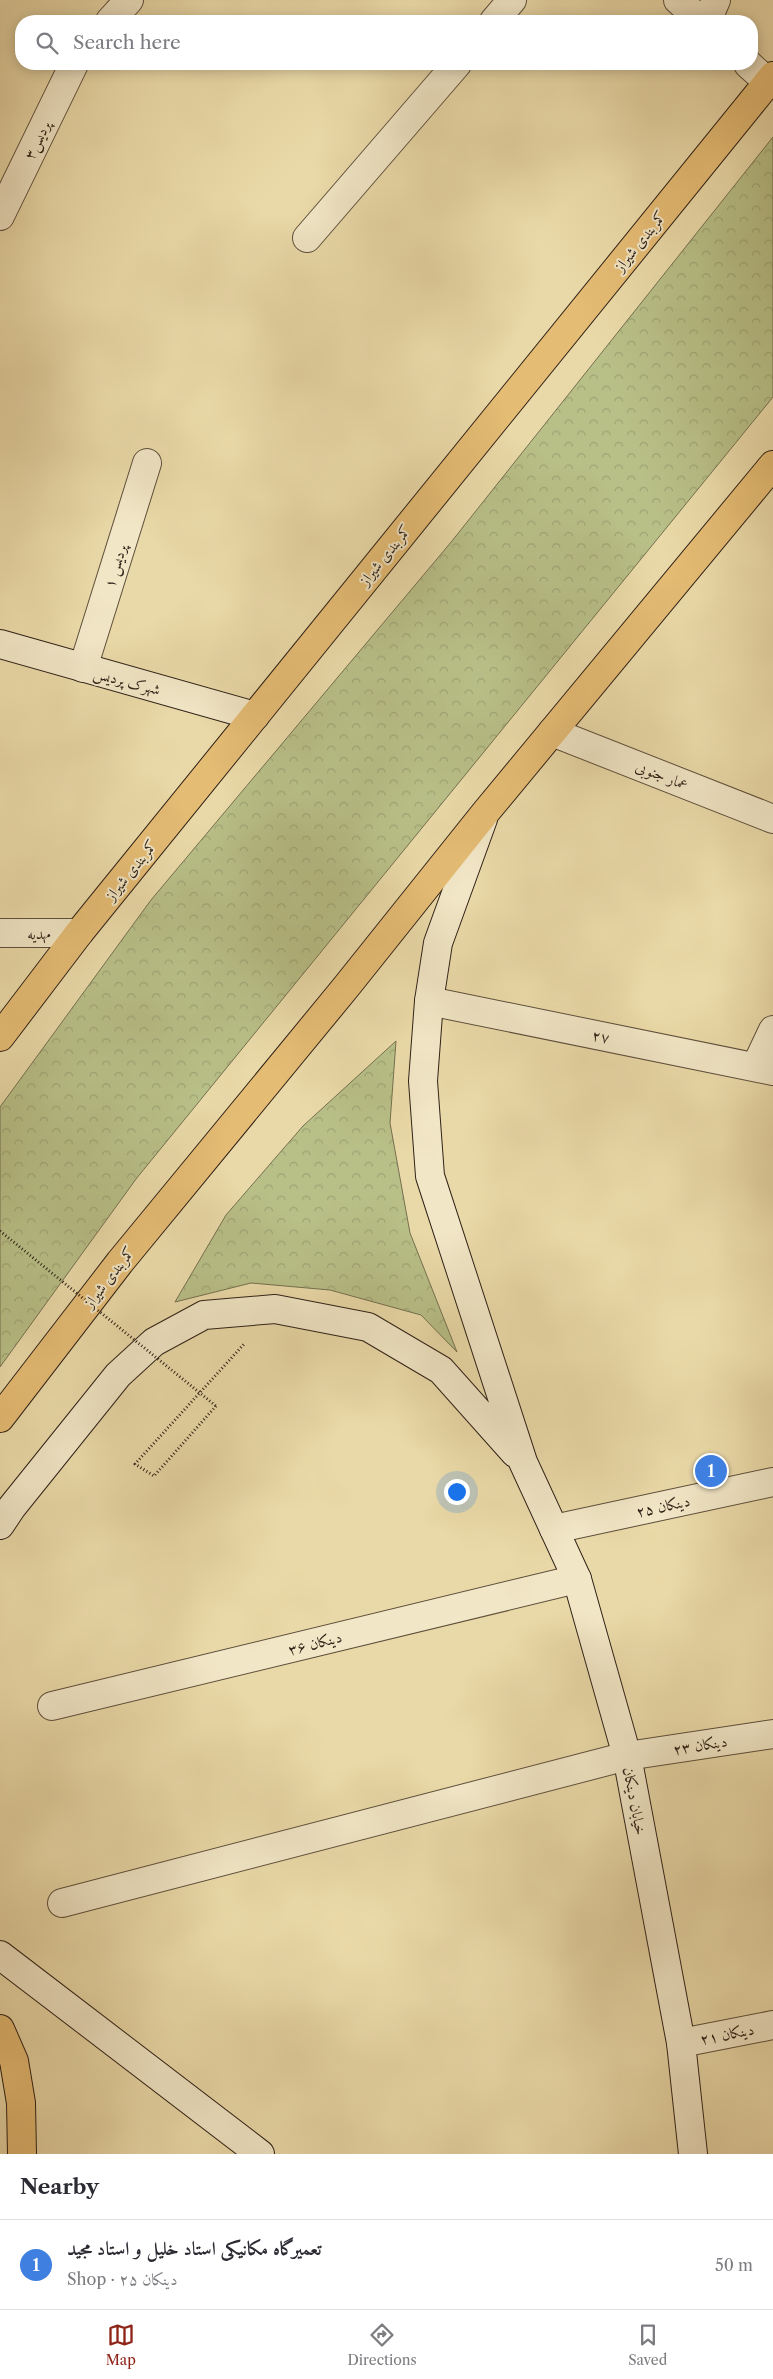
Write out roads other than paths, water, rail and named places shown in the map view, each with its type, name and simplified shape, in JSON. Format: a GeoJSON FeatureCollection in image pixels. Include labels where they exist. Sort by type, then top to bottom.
{"type":"FeatureCollection","features":[{"type":"Feature","properties":{"kind":"highway","name":"کمربندی شیراز"},"geometry":{"type":"LineString","coordinates":[[0,1037],[79,933],[771,79]]}},
{"type":"Feature","properties":{"kind":"highway","name":"کمربندی شیراز"},"geometry":{"type":"LineString","coordinates":[[0,1418],[120,1262],[339,995],[485,813],[773,465]]}},
{"type":"Feature","properties":{"kind":"highway"},"geometry":{"type":"LineString","coordinates":[[0,2029],[14,2061],[21,2103],[22,2154]]}},
{"type":"Feature","properties":{"kind":"street"},"geometry":{"type":"LineString","coordinates":[[115,15],[129,0]]}},
{"type":"Feature","properties":{"kind":"street"},"geometry":{"type":"LineString","coordinates":[[499,15],[512,0]]}},
{"type":"Feature","properties":{"kind":"street"},"geometry":{"type":"LineString","coordinates":[[678,0],[694,15]]}},
{"type":"Feature","properties":{"kind":"street"},"geometry":{"type":"LineString","coordinates":[[710,15],[716,0]]}},
{"type":"Feature","properties":{"kind":"street","name":"پردیس۳"},"geometry":{"type":"LineString","coordinates":[[0,216],[71,70]]}},
{"type":"Feature","properties":{"kind":"street"},"geometry":{"type":"LineString","coordinates":[[307,238],[452,70]]}},
{"type":"Feature","properties":{"kind":"street"},"geometry":{"type":"LineString","coordinates":[[757,70],[771,79]]}},
{"type":"Feature","properties":{"kind":"street","name":"پردیس ۱"},"geometry":{"type":"LineString","coordinates":[[83,668],[147,463]]}},
{"type":"Feature","properties":{"kind":"street","name":"شهرک پردیس"},"geometry":{"type":"LineString","coordinates":[[0,644],[255,716]]}},
{"type":"Feature","properties":{"kind":"street","name":"عمار جنوبی"},"geometry":{"type":"LineString","coordinates":[[552,732],[773,819]]}},
{"type":"Feature","properties":{"kind":"street"},"geometry":{"type":"LineString","coordinates":[[485,813],[438,943],[429,1001],[423,1082],[430,1176],[523,1462]]}},
{"type":"Feature","properties":{"kind":"street","name":"مهدیه"},"geometry":{"type":"LineString","coordinates":[[0,933],[79,933]]}},
{"type":"Feature","properties":{"kind":"street","name":"۲۷"},"geometry":{"type":"LineString","coordinates":[[429,1001],[764,1068]]}},
{"type":"Feature","properties":{"kind":"street"},"geometry":{"type":"LineString","coordinates":[[764,1068],[773,1030]]}},
{"type":"Feature","properties":{"kind":"street"},"geometry":{"type":"LineString","coordinates":[[0,1525],[12,1507],[118,1375],[154,1342],[204,1315],[275,1309],[368,1327],[441,1370],[523,1462]]}},
{"type":"Feature","properties":{"kind":"street","name":"خیابان دینکان"},"geometry":{"type":"LineString","coordinates":[[523,1462],[577,1580],[627,1756],[681,2042],[692,2154]]}},
{"type":"Feature","properties":{"kind":"street","name":"۲۵ دینکان"},"geometry":{"type":"LineString","coordinates":[[554,1529],[773,1482]]}},
{"type":"Feature","properties":{"kind":"street","name":"۳۶ دینکان"},"geometry":{"type":"LineString","coordinates":[[52,1706],[577,1580]]}},
{"type":"Feature","properties":{"kind":"street","name":"۲۳ دینکان"},"geometry":{"type":"LineString","coordinates":[[62,1903],[627,1756],[773,1734]]}},
{"type":"Feature","properties":{"kind":"street"},"geometry":{"type":"LineString","coordinates":[[0,1955],[260,2154]]}},
{"type":"Feature","properties":{"kind":"street","name":"۲۱ دینکان"},"geometry":{"type":"LineString","coordinates":[[681,2042],[773,2025]]}},
{"type":"Feature","properties":{"kind":"place","name":"تعمیرگاه مکانیکی استاد خلیل و استاد مجید"},"geometry":{"type":"Point","coordinates":[711,1471]}}]}
